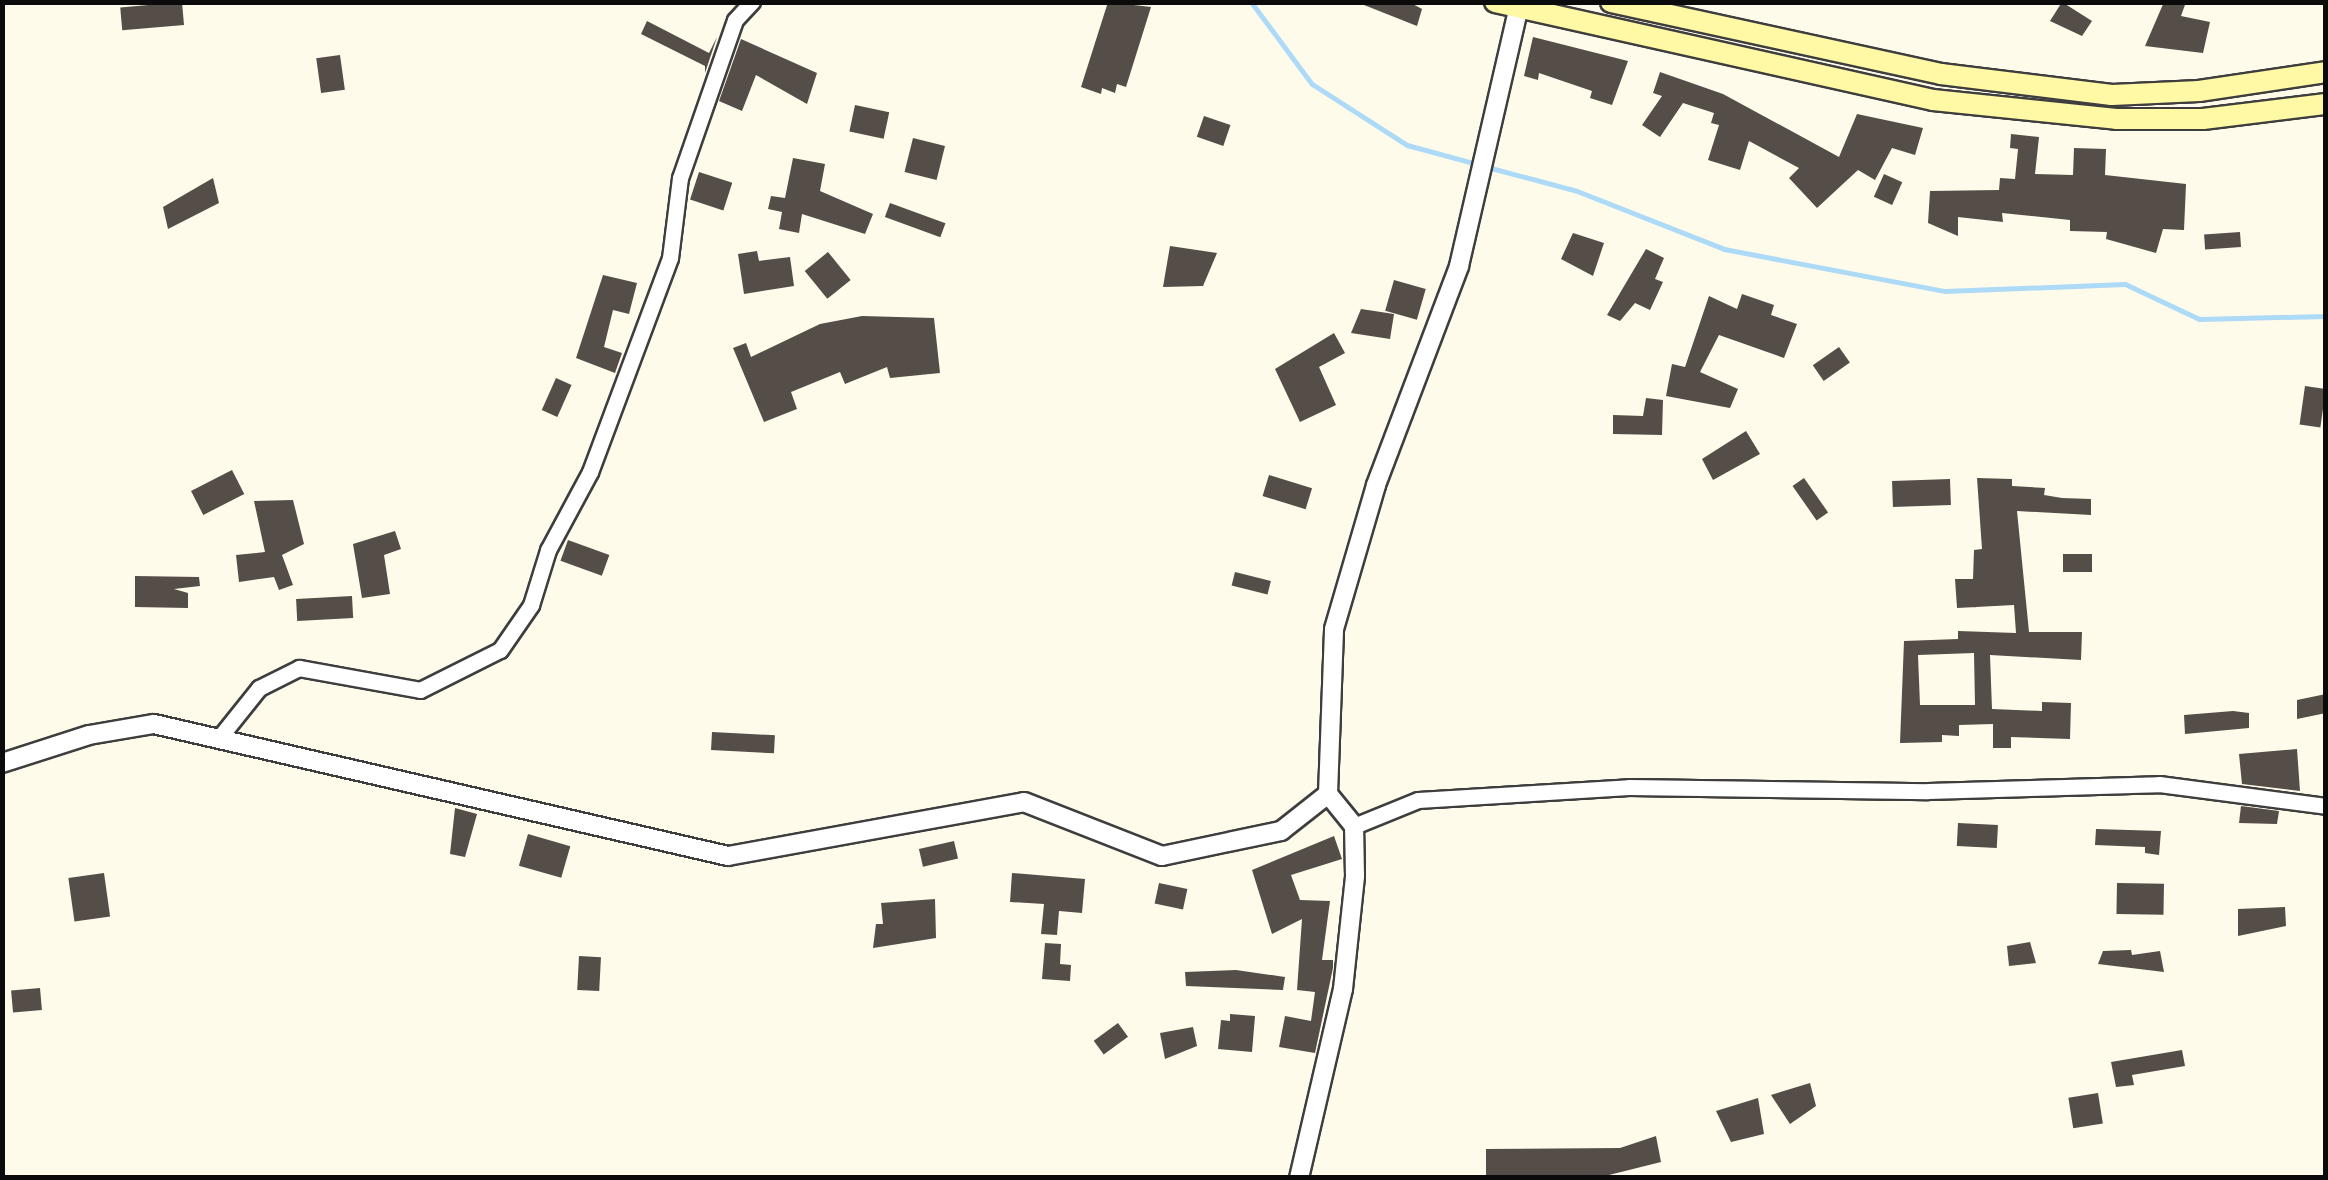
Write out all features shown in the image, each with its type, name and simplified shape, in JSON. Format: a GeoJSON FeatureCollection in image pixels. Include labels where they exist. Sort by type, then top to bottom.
{"type":"FeatureCollection","features":[{"type":"Feature","properties":{"kind":"main road"},"geometry":{"type":"LineString","coordinates":[[1495,2],[1933,100],[2116,119],[2203,118],[2326,104]]}},
{"type":"Feature","properties":{"kind":"main road"},"geometry":{"type":"LineString","coordinates":[[1611,2],[1941,74],[2112,95],[2326,72]]}},
{"type":"Feature","properties":{"kind":"street"},"geometry":{"type":"LineString","coordinates":[[219,738],[259,688],[299,668],[420,690],[500,650],[531,605],[548,550],[590,472],[670,258],[686,160],[736,20],[752,2]]}},
{"type":"Feature","properties":{"kind":"street"},"geometry":{"type":"LineString","coordinates":[[1300,1178],[1343,989],[1354,826],[1328,794],[1334,629],[1376,485],[1458,266],[1519,6]]}},
{"type":"Feature","properties":{"kind":"street"},"geometry":{"type":"LineString","coordinates":[[2,763],[89,735],[154,724],[728,856],[1024,802],[1162,856],[1280,831],[1328,794]]}},
{"type":"Feature","properties":{"kind":"street"},"geometry":{"type":"LineString","coordinates":[[1354,826],[1418,800],[1629,787],[1928,790],[2159,784],[2326,806]]}},
{"type":"Feature","properties":{"kind":"building"},"geometry":{"type":"Polygon","coordinates":[[[182,2],[184,25],[122,30],[120,7],[182,2]]]}},
{"type":"Feature","properties":{"kind":"building"},"geometry":{"type":"Polygon","coordinates":[[[1108,2],[1151,7],[1126,87],[1117,84],[1115,93],[1102,88],[1101,94],[1081,87],[1108,2]]]}},
{"type":"Feature","properties":{"kind":"building"},"geometry":{"type":"Polygon","coordinates":[[[1409,2],[1422,9],[1417,26],[1364,5],[1409,2]]]}},
{"type":"Feature","properties":{"kind":"building"},"geometry":{"type":"Polygon","coordinates":[[[2062,2],[2092,21],[2082,36],[2050,21],[2062,2]]]}},
{"type":"Feature","properties":{"kind":"building"},"geometry":{"type":"Polygon","coordinates":[[[2164,2],[2186,2],[2181,16],[2210,22],[2203,53],[2145,46],[2164,2]]]}},
{"type":"Feature","properties":{"kind":"building"},"geometry":{"type":"Polygon","coordinates":[[[647,21],[709,53],[717,37],[705,73],[705,66],[641,34],[647,21]]]}},
{"type":"Feature","properties":{"kind":"building"},"geometry":{"type":"Polygon","coordinates":[[[1533,37],[1628,61],[1612,105],[1590,98],[1592,91],[1539,73],[1538,80],[1524,76],[1533,37]]]}},
{"type":"Feature","properties":{"kind":"building"},"geometry":{"type":"Polygon","coordinates":[[[741,39],[817,73],[807,104],[756,75],[742,111],[719,101],[741,39]]]}},
{"type":"Feature","properties":{"kind":"building"},"geometry":{"type":"Polygon","coordinates":[[[340,55],[345,90],[321,93],[316,58],[340,55]]]}},
{"type":"Feature","properties":{"kind":"building"},"geometry":{"type":"Polygon","coordinates":[[[1660,72],[1723,94],[1839,157],[1857,114],[1923,128],[1915,155],[1892,148],[1875,180],[1858,170],[1817,208],[1789,178],[1799,168],[1749,141],[1740,170],[1708,160],[1719,125],[1711,123],[1714,113],[1683,103],[1660,137],[1642,125],[1662,96],[1653,93],[1660,72]]]}},
{"type":"Feature","properties":{"kind":"building"},"geometry":{"type":"Polygon","coordinates":[[[855,105],[889,112],[884,139],[849,131],[855,105]]]}},
{"type":"Feature","properties":{"kind":"building"},"geometry":{"type":"Polygon","coordinates":[[[1204,116],[1230,125],[1223,146],[1197,137],[1204,116]]]}},
{"type":"Feature","properties":{"kind":"building"},"geometry":{"type":"Polygon","coordinates":[[[2011,134],[2039,137],[2035,174],[2073,175],[2074,148],[2106,149],[2105,175],[2186,184],[2184,230],[2163,229],[2156,253],[2106,239],[2107,232],[2070,231],[2070,220],[2002,213],[2003,222],[1958,217],[1958,236],[1928,223],[1930,191],[1999,190],[2000,178],[2015,179],[2018,149],[2010,148],[2011,134]]]}},
{"type":"Feature","properties":{"kind":"building"},"geometry":{"type":"Polygon","coordinates":[[[913,138],[945,146],[937,180],[905,172],[913,138]]]}},
{"type":"Feature","properties":{"kind":"building"},"geometry":{"type":"Polygon","coordinates":[[[793,158],[825,164],[820,191],[873,214],[865,234],[802,214],[799,233],[779,229],[782,212],[768,209],[771,196],[785,198],[793,158]]]}},
{"type":"Feature","properties":{"kind":"building"},"geometry":{"type":"Polygon","coordinates":[[[699,172],[732,183],[723,210],[690,200],[699,172]]]}},
{"type":"Feature","properties":{"kind":"building"},"geometry":{"type":"Polygon","coordinates":[[[1884,174],[1902,182],[1892,205],[1874,197],[1884,174]]]}},
{"type":"Feature","properties":{"kind":"building"},"geometry":{"type":"Polygon","coordinates":[[[213,178],[219,203],[168,229],[163,207],[213,178]]]}},
{"type":"Feature","properties":{"kind":"building"},"geometry":{"type":"Polygon","coordinates":[[[890,203],[945,223],[940,237],[885,217],[890,203]]]}},
{"type":"Feature","properties":{"kind":"building"},"geometry":{"type":"Polygon","coordinates":[[[2240,232],[2241,247],[2205,249],[2204,235],[2240,232]]]}},
{"type":"Feature","properties":{"kind":"building"},"geometry":{"type":"Polygon","coordinates":[[[1573,233],[1604,243],[1593,276],[1561,259],[1573,233]]]}},
{"type":"Feature","properties":{"kind":"building"},"geometry":{"type":"Polygon","coordinates":[[[1170,246],[1217,253],[1203,286],[1163,287],[1170,246]]]}},
{"type":"Feature","properties":{"kind":"building"},"geometry":{"type":"Polygon","coordinates":[[[1646,249],[1664,258],[1655,279],[1663,282],[1650,310],[1635,303],[1620,321],[1607,315],[1646,249]]]}},
{"type":"Feature","properties":{"kind":"building"},"geometry":{"type":"Polygon","coordinates":[[[757,251],[759,261],[790,257],[794,286],[744,294],[738,254],[757,251]]]}},
{"type":"Feature","properties":{"kind":"building"},"geometry":{"type":"Polygon","coordinates":[[[828,252],[851,280],[827,299],[805,271],[828,252]]]}},
{"type":"Feature","properties":{"kind":"building"},"geometry":{"type":"Polygon","coordinates":[[[603,275],[637,283],[629,314],[613,310],[604,347],[622,353],[615,373],[576,358],[603,275]]]}},
{"type":"Feature","properties":{"kind":"building"},"geometry":{"type":"Polygon","coordinates":[[[1394,280],[1426,289],[1417,320],[1385,311],[1394,280]]]}},
{"type":"Feature","properties":{"kind":"building"},"geometry":{"type":"Polygon","coordinates":[[[1742,294],[1774,305],[1771,315],[1797,324],[1784,358],[1719,335],[1700,372],[1738,389],[1730,408],[1666,396],[1672,364],[1685,367],[1709,296],[1737,309],[1742,294]]]}},
{"type":"Feature","properties":{"kind":"building"},"geometry":{"type":"Polygon","coordinates":[[[1361,309],[1394,314],[1390,339],[1351,333],[1361,309]]]}},
{"type":"Feature","properties":{"kind":"building"},"geometry":{"type":"Polygon","coordinates":[[[862,316],[934,318],[940,373],[890,378],[887,367],[845,384],[840,372],[791,392],[797,409],[764,422],[733,348],[746,343],[751,357],[820,324],[862,316]]]}},
{"type":"Feature","properties":{"kind":"building"},"geometry":{"type":"Polygon","coordinates":[[[1334,333],[1345,353],[1319,367],[1336,405],[1300,422],[1275,369],[1334,333]]]}},
{"type":"Feature","properties":{"kind":"building"},"geometry":{"type":"Polygon","coordinates":[[[1839,347],[1850,363],[1824,381],[1813,365],[1839,347]]]}},
{"type":"Feature","properties":{"kind":"building"},"geometry":{"type":"Polygon","coordinates":[[[556,378],[572,385],[557,417],[542,410],[556,378]]]}},
{"type":"Feature","properties":{"kind":"building"},"geometry":{"type":"Polygon","coordinates":[[[2305,386],[2326,389],[2320,428],[2300,425],[2305,386]]]}},
{"type":"Feature","properties":{"kind":"building"},"geometry":{"type":"Polygon","coordinates":[[[1646,398],[1663,400],[1662,435],[1613,434],[1613,415],[1643,416],[1646,398]]]}},
{"type":"Feature","properties":{"kind":"building"},"geometry":{"type":"Polygon","coordinates":[[[1746,431],[1760,454],[1713,480],[1702,459],[1746,431]]]}},
{"type":"Feature","properties":{"kind":"building"},"geometry":{"type":"Polygon","coordinates":[[[232,470],[244,494],[203,515],[191,491],[232,470]]]}},
{"type":"Feature","properties":{"kind":"building"},"geometry":{"type":"Polygon","coordinates":[[[1269,475],[1312,488],[1306,509],[1263,496],[1269,475]]]}},
{"type":"Feature","properties":{"kind":"building"},"geometry":{"type":"Polygon","coordinates":[[[1804,478],[1828,512],[1817,520],[1793,486],[1804,478]]]}},
{"type":"Feature","properties":{"kind":"building"},"geometry":{"type":"Polygon","coordinates":[[[1977,478],[2012,479],[2012,486],[2045,488],[2044,495],[2091,499],[2091,515],[2017,511],[2029,632],[2082,632],[2081,660],[1990,655],[1992,709],[2042,711],[2042,702],[2071,703],[2070,739],[2011,737],[2011,748],[1993,748],[1993,724],[1959,725],[1959,736],[1942,735],[1942,742],[1900,743],[1904,641],[1958,639],[1958,631],[2016,633],[2014,605],[1957,608],[1955,579],[1973,579],[1974,550],[1982,549],[1977,478]],[[1974,653],[1918,655],[1920,705],[1975,705],[1974,653]]]}},
{"type":"Feature","properties":{"kind":"building"},"geometry":{"type":"Polygon","coordinates":[[[1950,479],[1951,505],[1893,507],[1892,481],[1950,479]]]}},
{"type":"Feature","properties":{"kind":"building"},"geometry":{"type":"Polygon","coordinates":[[[293,500],[304,544],[282,555],[293,585],[279,590],[274,577],[239,582],[236,555],[265,552],[254,501],[293,500]]]}},
{"type":"Feature","properties":{"kind":"building"},"geometry":{"type":"Polygon","coordinates":[[[395,531],[401,549],[384,555],[390,594],[362,598],[353,544],[395,531]]]}},
{"type":"Feature","properties":{"kind":"building"},"geometry":{"type":"Polygon","coordinates":[[[568,540],[609,555],[602,576],[560,561],[568,540]]]}},
{"type":"Feature","properties":{"kind":"building"},"geometry":{"type":"Polygon","coordinates":[[[2063,554],[2092,554],[2092,572],[2063,572],[2063,554]]]}},
{"type":"Feature","properties":{"kind":"building"},"geometry":{"type":"Polygon","coordinates":[[[1235,572],[1271,581],[1268,595],[1232,586],[1235,572]]]}},
{"type":"Feature","properties":{"kind":"building"},"geometry":{"type":"Polygon","coordinates":[[[135,576],[199,577],[200,586],[174,589],[188,593],[188,608],[135,607],[135,576]]]}},
{"type":"Feature","properties":{"kind":"building"},"geometry":{"type":"Polygon","coordinates":[[[352,596],[353,618],[297,621],[296,599],[352,596]]]}},
{"type":"Feature","properties":{"kind":"building"},"geometry":{"type":"Polygon","coordinates":[[[2326,694],[2326,713],[2297,719],[2297,700],[2326,694]]]}},
{"type":"Feature","properties":{"kind":"building"},"geometry":{"type":"Polygon","coordinates":[[[2249,713],[2249,728],[2185,734],[2184,715],[2249,713]]]}},
{"type":"Feature","properties":{"kind":"building"},"geometry":{"type":"Polygon","coordinates":[[[712,732],[775,735],[774,753],[711,750],[712,732]]]}},
{"type":"Feature","properties":{"kind":"building"},"geometry":{"type":"Polygon","coordinates":[[[2297,749],[2300,791],[2242,784],[2239,754],[2297,749]]]}},
{"type":"Feature","properties":{"kind":"building"},"geometry":{"type":"Polygon","coordinates":[[[2241,806],[2279,811],[2277,824],[2239,823],[2241,806]]]}},
{"type":"Feature","properties":{"kind":"building"},"geometry":{"type":"Polygon","coordinates":[[[455,808],[477,814],[465,857],[450,854],[455,808]]]}},
{"type":"Feature","properties":{"kind":"building"},"geometry":{"type":"Polygon","coordinates":[[[1958,823],[1998,825],[1997,848],[1957,846],[1958,823]]]}},
{"type":"Feature","properties":{"kind":"building"},"geometry":{"type":"Polygon","coordinates":[[[2096,829],[2161,831],[2159,855],[2145,853],[2145,847],[2095,845],[2096,829]]]}},
{"type":"Feature","properties":{"kind":"building"},"geometry":{"type":"Polygon","coordinates":[[[528,834],[570,846],[561,878],[519,866],[528,834]]]}},
{"type":"Feature","properties":{"kind":"building"},"geometry":{"type":"Polygon","coordinates":[[[1334,836],[1342,859],[1291,875],[1300,900],[1330,901],[1322,960],[1333,960],[1333,968],[1315,1053],[1279,1047],[1285,1016],[1311,1021],[1315,992],[1297,990],[1302,919],[1272,934],[1252,870],[1334,836]]]}},
{"type":"Feature","properties":{"kind":"building"},"geometry":{"type":"Polygon","coordinates":[[[954,841],[958,859],[923,867],[919,849],[954,841]]]}},
{"type":"Feature","properties":{"kind":"building"},"geometry":{"type":"Polygon","coordinates":[[[104,873],[110,917],[74,922],[68,878],[104,873]]]}},
{"type":"Feature","properties":{"kind":"building"},"geometry":{"type":"Polygon","coordinates":[[[1012,873],[1085,879],[1082,913],[1059,911],[1057,935],[1041,934],[1044,904],[1010,902],[1012,873]]]}},
{"type":"Feature","properties":{"kind":"building"},"geometry":{"type":"Polygon","coordinates":[[[1159,883],[1187,889],[1183,910],[1155,904],[1159,883]]]}},
{"type":"Feature","properties":{"kind":"building"},"geometry":{"type":"Polygon","coordinates":[[[2117,883],[2164,884],[2163,915],[2116,914],[2117,883]]]}},
{"type":"Feature","properties":{"kind":"building"},"geometry":{"type":"Polygon","coordinates":[[[935,899],[936,938],[873,948],[876,924],[883,924],[881,903],[935,899]]]}},
{"type":"Feature","properties":{"kind":"building"},"geometry":{"type":"Polygon","coordinates":[[[2285,907],[2286,926],[2238,936],[2238,909],[2285,907]]]}},
{"type":"Feature","properties":{"kind":"building"},"geometry":{"type":"Polygon","coordinates":[[[2030,942],[2036,963],[2009,966],[2007,946],[2030,942]]]}},
{"type":"Feature","properties":{"kind":"building"},"geometry":{"type":"Polygon","coordinates":[[[1045,943],[1061,944],[1060,964],[1071,965],[1070,981],[1042,979],[1045,943]]]}},
{"type":"Feature","properties":{"kind":"building"},"geometry":{"type":"Polygon","coordinates":[[[2131,950],[2132,955],[2160,951],[2164,972],[2098,964],[2103,951],[2131,950]]]}},
{"type":"Feature","properties":{"kind":"building"},"geometry":{"type":"Polygon","coordinates":[[[579,956],[601,957],[599,991],[577,990],[579,956]]]}},
{"type":"Feature","properties":{"kind":"building"},"geometry":{"type":"Polygon","coordinates":[[[1236,970],[1285,977],[1283,990],[1186,986],[1185,972],[1236,970]]]}},
{"type":"Feature","properties":{"kind":"building"},"geometry":{"type":"Polygon","coordinates":[[[40,988],[42,1010],[13,1012],[11,991],[40,988]]]}},
{"type":"Feature","properties":{"kind":"building"},"geometry":{"type":"Polygon","coordinates":[[[1230,1014],[1255,1016],[1252,1052],[1218,1049],[1221,1020],[1230,1021],[1230,1014]]]}},
{"type":"Feature","properties":{"kind":"building"},"geometry":{"type":"Polygon","coordinates":[[[1118,1023],[1128,1037],[1104,1054],[1094,1041],[1118,1023]]]}},
{"type":"Feature","properties":{"kind":"building"},"geometry":{"type":"Polygon","coordinates":[[[1193,1027],[1197,1046],[1165,1059],[1160,1033],[1193,1027]]]}},
{"type":"Feature","properties":{"kind":"building"},"geometry":{"type":"Polygon","coordinates":[[[2182,1050],[2185,1066],[2132,1075],[2134,1085],[2116,1087],[2111,1062],[2182,1050]]]}},
{"type":"Feature","properties":{"kind":"building"},"geometry":{"type":"Polygon","coordinates":[[[1810,1083],[1816,1106],[1790,1124],[1771,1095],[1810,1083]]]}},
{"type":"Feature","properties":{"kind":"building"},"geometry":{"type":"Polygon","coordinates":[[[2098,1093],[2103,1124],[2073,1128],[2068,1098],[2098,1093]]]}},
{"type":"Feature","properties":{"kind":"building"},"geometry":{"type":"Polygon","coordinates":[[[1758,1098],[1764,1134],[1731,1142],[1716,1111],[1758,1098]]]}},
{"type":"Feature","properties":{"kind":"building"},"geometry":{"type":"Polygon","coordinates":[[[1656,1136],[1661,1162],[1605,1176],[1486,1178],[1486,1149],[1620,1148],[1656,1136]]]}},
{"type":"Feature","properties":{"kind":"waterway"},"geometry":{"type":"LineString","coordinates":[[1251,2],[1312,84],[1407,145],[1477,164]]}},
{"type":"Feature","properties":{"kind":"waterway"},"geometry":{"type":"LineString","coordinates":[[1487,167],[1577,191],[1724,249],[1945,291],[2125,284],[2199,319],[2326,316]]}}]}
